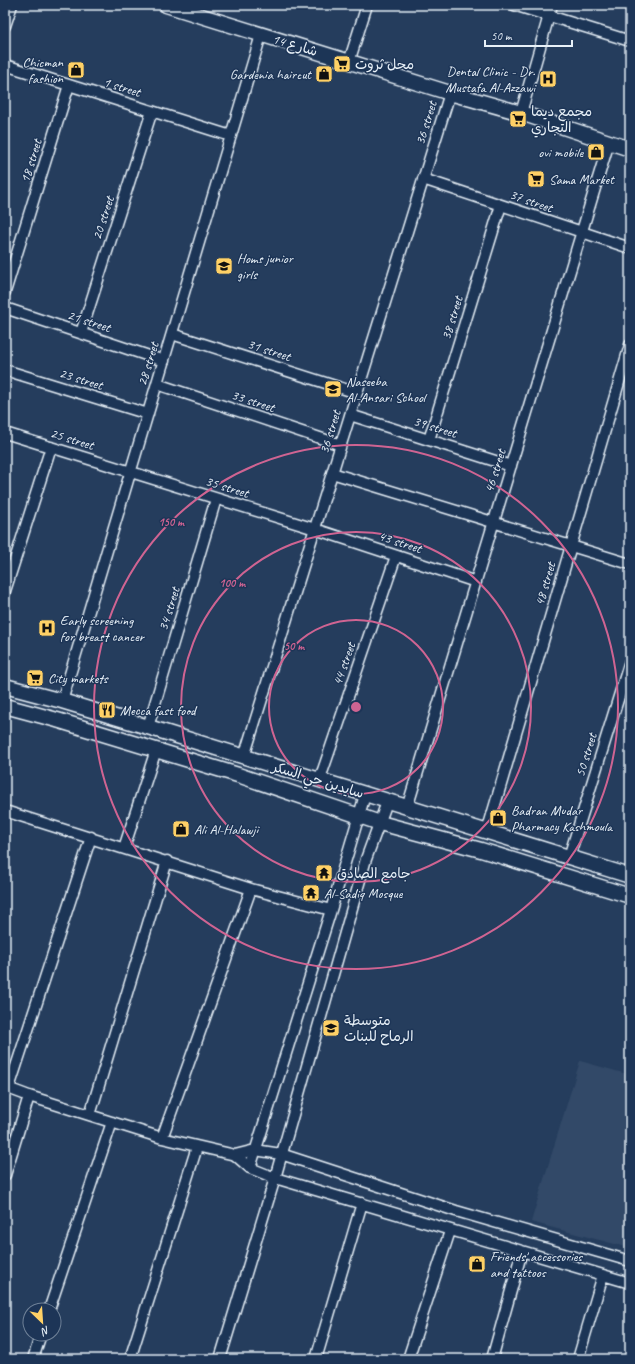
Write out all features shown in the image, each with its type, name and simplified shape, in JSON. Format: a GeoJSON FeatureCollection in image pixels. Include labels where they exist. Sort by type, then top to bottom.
{"type":"FeatureCollection","features":[{"type":"Feature","properties":{"kind":"street"},"geometry":{"type":"LineString","coordinates":[[5,26],[12,5]]}},
{"type":"Feature","properties":{"kind":"street"},"geometry":{"type":"LineString","coordinates":[[349,62],[368,5]]}},
{"type":"Feature","properties":{"kind":"street"},"geometry":{"type":"LineString","coordinates":[[514,5],[630,41]]}},
{"type":"Feature","properties":{"kind":"street"},"geometry":{"type":"LineString","coordinates":[[521,113],[552,5]]}},
{"type":"Feature","properties":{"kind":"street","name":"شارع 14"},"geometry":{"type":"LineString","coordinates":[[173,6],[349,62],[521,113],[630,149]]}},
{"type":"Feature","properties":{"kind":"street","name":"28 street"},"geometry":{"type":"LineString","coordinates":[[62,702],[262,35]]}},
{"type":"Feature","properties":{"kind":"street","name":"1 street"},"geometry":{"type":"LineString","coordinates":[[5,65],[231,136]]}},
{"type":"Feature","properties":{"kind":"street","name":"18 street"},"geometry":{"type":"LineString","coordinates":[[5,292],[70,85]]}},
{"type":"Feature","properties":{"kind":"street","name":"36 street"},"geometry":{"type":"LineString","coordinates":[[244,757],[450,93]]}},
{"type":"Feature","properties":{"kind":"street","name":"20 street"},"geometry":{"type":"LineString","coordinates":[[81,333],[152,111]]}},
{"type":"Feature","properties":{"kind":"street","name":"46 street"},"geometry":{"type":"LineString","coordinates":[[407,808],[609,142]]}},
{"type":"Feature","properties":{"kind":"street","name":"37 street"},"geometry":{"type":"LineString","coordinates":[[423,179],[630,248]]}},
{"type":"Feature","properties":{"kind":"street","name":"38 street"},"geometry":{"type":"LineString","coordinates":[[429,440],[501,205]]}},
{"type":"Feature","properties":{"kind":"street","name":"21 street"},"geometry":{"type":"LineString","coordinates":[[5,308],[164,361]]}},
{"type":"Feature","properties":{"kind":"street","name":"31 street"},"geometry":{"type":"LineString","coordinates":[[172,334],[357,393]]}},
{"type":"Feature","properties":{"kind":"street","name":"48 street"},"geometry":{"type":"LineString","coordinates":[[486,832],[630,345]]}},
{"type":"Feature","properties":{"kind":"street","name":"23 street"},"geometry":{"type":"LineString","coordinates":[[5,370],[148,414]]}},
{"type":"Feature","properties":{"kind":"street","name":"33 street"},"geometry":{"type":"LineString","coordinates":[[157,384],[341,445]]}},
{"type":"Feature","properties":{"kind":"street","name":"39 street"},"geometry":{"type":"LineString","coordinates":[[350,415],[511,466]]}},
{"type":"Feature","properties":{"kind":"street","name":"25 street"},"geometry":{"type":"LineString","coordinates":[[5,434],[131,472]]}},
{"type":"Feature","properties":{"kind":"street"},"geometry":{"type":"LineString","coordinates":[[5,591],[51,447]]}},
{"type":"Feature","properties":{"kind":"street","name":"35 street"},"geometry":{"type":"LineString","coordinates":[[131,472],[315,529]]}},
{"type":"Feature","properties":{"kind":"street"},"geometry":{"type":"LineString","coordinates":[[332,473],[630,564]]}},
{"type":"Feature","properties":{"kind":"street","name":"34 street"},"geometry":{"type":"LineString","coordinates":[[148,727],[216,499]]}},
{"type":"Feature","properties":{"kind":"street","name":"43 street"},"geometry":{"type":"LineString","coordinates":[[315,529],[476,582]]}},
{"type":"Feature","properties":{"kind":"street","name":"44 street"},"geometry":{"type":"LineString","coordinates":[[318,781],[396,556]]}},
{"type":"Feature","properties":{"kind":"street","name":"50 street"},"geometry":{"type":"LineString","coordinates":[[569,857],[630,660]]}},
{"type":"Feature","properties":{"kind":"street","name":"سايدين حي السكر"},"geometry":{"type":"LineString","coordinates":[[5,686],[148,727],[318,781],[630,876]]}},
{"type":"Feature","properties":{"kind":"street","name":"سايدين حي السكر"},"geometry":{"type":"LineString","coordinates":[[5,706],[156,750],[312,799],[380,823],[481,850],[630,896]]}},
{"type":"Feature","properties":{"kind":"street"},"geometry":{"type":"LineString","coordinates":[[124,848],[156,750]]}},
{"type":"Feature","properties":{"kind":"street"},"geometry":{"type":"LineString","coordinates":[[250,1168],[366,795]]}},
{"type":"Feature","properties":{"kind":"street"},"geometry":{"type":"LineString","coordinates":[[220,1359],[275,1178],[366,859],[387,802]]}},
{"type":"Feature","properties":{"kind":"street"},"geometry":{"type":"LineString","coordinates":[[5,811],[167,861],[251,889],[331,910]]}},
{"type":"Feature","properties":{"kind":"street"},"geometry":{"type":"LineString","coordinates":[[91,837],[7,1087],[29,1096],[162,1138],[197,1147],[235,1155],[255,1150],[282,1154],[456,1211],[630,1261]]}},
{"type":"Feature","properties":{"kind":"street"},"geometry":{"type":"LineString","coordinates":[[90,1115],[167,861]]}},
{"type":"Feature","properties":{"kind":"street"},"geometry":{"type":"LineString","coordinates":[[162,1138],[251,889]]}},
{"type":"Feature","properties":{"kind":"street"},"geometry":{"type":"LineString","coordinates":[[5,1175],[29,1096]]}},
{"type":"Feature","properties":{"kind":"street"},"geometry":{"type":"LineString","coordinates":[[52,1302],[112,1122]]}},
{"type":"Feature","properties":{"kind":"street"},"geometry":{"type":"LineString","coordinates":[[130,1359],[197,1147]]}},
{"type":"Feature","properties":{"kind":"street"},"geometry":{"type":"LineString","coordinates":[[235,1155],[250,1168],[275,1178],[630,1283]]}},
{"type":"Feature","properties":{"kind":"street"},"geometry":{"type":"LineString","coordinates":[[316,1359],[362,1203]]}},
{"type":"Feature","properties":{"kind":"street"},"geometry":{"type":"LineString","coordinates":[[408,1359],[450,1231]]}},
{"type":"Feature","properties":{"kind":"street"},"geometry":{"type":"LineString","coordinates":[[492,1359],[522,1251]]}},
{"type":"Feature","properties":{"kind":"street"},"geometry":{"type":"LineString","coordinates":[[578,1359],[603,1275]]}},
{"type":"Feature","properties":{"kind":"street"},"geometry":{"type":"LineString","coordinates":[[33,1359],[38,1342]]}},
{"type":"Feature","properties":{"kind":"shaded area"},"geometry":{"type":"Polygon","coordinates":[[[580,1061],[630,1075],[630,1248],[531,1222],[580,1061]]]}},
{"type":"Feature","properties":{"kind":"place","name":"محل ثروت"},"geometry":{"type":"Point","coordinates":[342,64]}},
{"type":"Feature","properties":{"kind":"place","name":"Chicman fashion"},"geometry":{"type":"Point","coordinates":[76,70]}},
{"type":"Feature","properties":{"kind":"place","name":"Gardenia haircut"},"geometry":{"type":"Point","coordinates":[324,74]}},
{"type":"Feature","properties":{"kind":"place","name":"Dental Clinic - Dr. Mustafa Al-Azzawi"},"geometry":{"type":"Point","coordinates":[548,79]}},
{"type":"Feature","properties":{"kind":"place","name":"مجمع ديما التجاري"},"geometry":{"type":"Point","coordinates":[518,119]}},
{"type":"Feature","properties":{"kind":"place","name":"ovi mobile"},"geometry":{"type":"Point","coordinates":[596,152]}},
{"type":"Feature","properties":{"kind":"place","name":"Sama Market"},"geometry":{"type":"Point","coordinates":[536,179]}},
{"type":"Feature","properties":{"kind":"place","name":"Homs junior girls"},"geometry":{"type":"Point","coordinates":[224,266]}},
{"type":"Feature","properties":{"kind":"place","name":"Naseeba Al-Ansari School"},"geometry":{"type":"Point","coordinates":[333,389]}},
{"type":"Feature","properties":{"kind":"place","name":"Early screening for breast cancer"},"geometry":{"type":"Point","coordinates":[47,628]}},
{"type":"Feature","properties":{"kind":"place","name":"City markets"},"geometry":{"type":"Point","coordinates":[35,678]}},
{"type":"Feature","properties":{"kind":"place","name":"Mecca fast food"},"geometry":{"type":"Point","coordinates":[107,710]}},
{"type":"Feature","properties":{"kind":"place","name":"Badran Mudar Pharmacy Kashmoula"},"geometry":{"type":"Point","coordinates":[498,818]}},
{"type":"Feature","properties":{"kind":"place","name":"Ali Al-Halawji"},"geometry":{"type":"Point","coordinates":[181,829]}},
{"type":"Feature","properties":{"kind":"place","name":"جامع الصادق"},"geometry":{"type":"Point","coordinates":[324,873]}},
{"type":"Feature","properties":{"kind":"place","name":"Al-Sadiq Mosque"},"geometry":{"type":"Point","coordinates":[311,893]}},
{"type":"Feature","properties":{"kind":"place","name":"متوسطة الرماح للبنات"},"geometry":{"type":"Point","coordinates":[331,1028]}},
{"type":"Feature","properties":{"kind":"place","name":"Friends' accessories and tattoos"},"geometry":{"type":"Point","coordinates":[477,1264]}}]}
